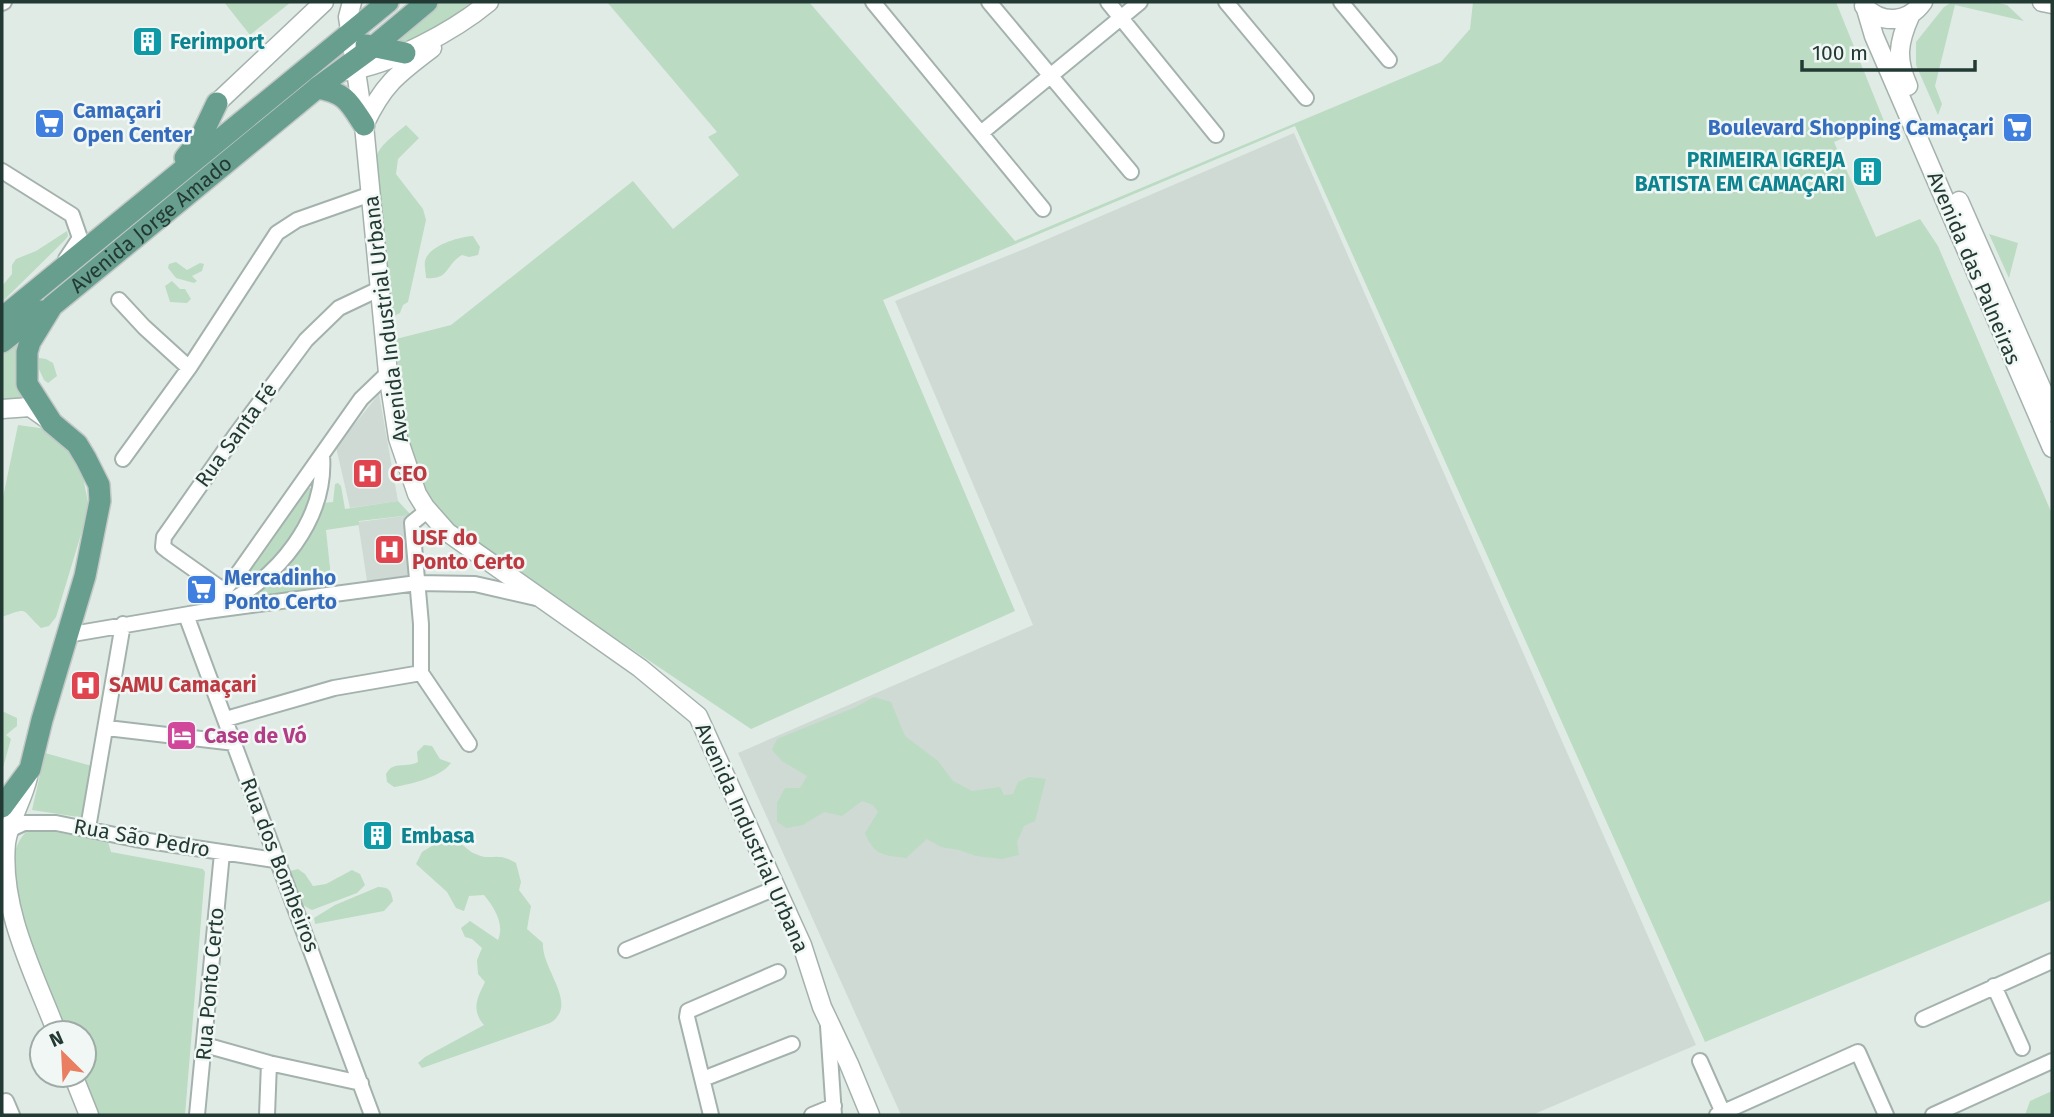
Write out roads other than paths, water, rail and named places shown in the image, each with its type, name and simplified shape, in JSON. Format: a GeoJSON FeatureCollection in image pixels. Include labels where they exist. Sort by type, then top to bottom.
{"type":"FeatureCollection","features":[{"type":"Feature","properties":{"kind":"main road","name":"Avenida Jorge Amado"},"geometry":{"type":"LineString","coordinates":[[2,318],[388,2]]}},
{"type":"Feature","properties":{"kind":"main road","name":"Avenida Jorge Amado"},"geometry":{"type":"LineString","coordinates":[[30,769],[87,564],[100,501],[99,485],[77,444],[52,423],[27,384],[27,352],[30,342],[52,306],[317,88],[349,68],[427,2]]}},
{"type":"Feature","properties":{"kind":"main road"},"geometry":{"type":"LineString","coordinates":[[351,33],[361,42],[373,47],[405,52]]}},
{"type":"Feature","properties":{"kind":"main road"},"geometry":{"type":"LineString","coordinates":[[317,88],[343,96],[364,125]]}},
{"type":"Feature","properties":{"kind":"main road"},"geometry":{"type":"LineString","coordinates":[[85,248],[105,227],[187,156],[199,141],[217,103]]}},
{"type":"Feature","properties":{"kind":"main road"},"geometry":{"type":"LineString","coordinates":[[2,342],[38,313],[52,306]]}},
{"type":"Feature","properties":{"kind":"main road"},"geometry":{"type":"LineString","coordinates":[[2,807],[30,769]]}},
{"type":"Feature","properties":{"kind":"street"},"geometry":{"type":"LineString","coordinates":[[217,103],[324,2]]}},
{"type":"Feature","properties":{"kind":"street"},"geometry":{"type":"LineString","coordinates":[[352,2],[348,17],[351,33],[349,68],[405,52],[468,19]]}},
{"type":"Feature","properties":{"kind":"street"},"geometry":{"type":"LineString","coordinates":[[364,125],[380,93],[397,74],[489,2]]}},
{"type":"Feature","properties":{"kind":"street"},"geometry":{"type":"LineString","coordinates":[[873,2],[1044,209]]}},
{"type":"Feature","properties":{"kind":"street"},"geometry":{"type":"LineString","coordinates":[[989,2],[1130,172]]}},
{"type":"Feature","properties":{"kind":"street"},"geometry":{"type":"LineString","coordinates":[[1108,2],[1216,135]]}},
{"type":"Feature","properties":{"kind":"street"},"geometry":{"type":"LineString","coordinates":[[981,133],[1140,2]]}},
{"type":"Feature","properties":{"kind":"street"},"geometry":{"type":"LineString","coordinates":[[1226,2],[1306,98]]}},
{"type":"Feature","properties":{"kind":"street"},"geometry":{"type":"LineString","coordinates":[[1341,2],[1389,60]]}},
{"type":"Feature","properties":{"kind":"street"},"geometry":{"type":"LineString","coordinates":[[1863,5],[1875,16],[1898,20],[1910,16],[1923,2]]}},
{"type":"Feature","properties":{"kind":"street"},"geometry":{"type":"LineString","coordinates":[[2042,2],[2052,5]]}},
{"type":"Feature","properties":{"kind":"street","name":"Avenida das Palneiras"},"geometry":{"type":"LineString","coordinates":[[1863,5],[2052,448]]}},
{"type":"Feature","properties":{"kind":"street","name":"Avenida das Palneiras"},"geometry":{"type":"LineString","coordinates":[[1910,16],[1900,44],[1900,67],[2052,412]]}},
{"type":"Feature","properties":{"kind":"street","name":"Avenida Industrial Urbana"},"geometry":{"type":"LineString","coordinates":[[349,68],[364,125],[388,373],[398,438],[410,478],[428,510],[447,532],[640,668],[698,716],[802,945],[828,1019],[838,1061],[870,1115]]}},
{"type":"Feature","properties":{"kind":"street"},"geometry":{"type":"LineString","coordinates":[[2,171],[72,215],[79,238],[59,271]]}},
{"type":"Feature","properties":{"kind":"street"},"geometry":{"type":"LineString","coordinates":[[123,459],[189,368],[277,233],[298,220],[371,194]]}},
{"type":"Feature","properties":{"kind":"street","name":"Rua Santa Fé"},"geometry":{"type":"LineString","coordinates":[[223,590],[163,547],[164,537],[306,340],[340,308],[379,289]]}},
{"type":"Feature","properties":{"kind":"street"},"geometry":{"type":"LineString","coordinates":[[119,300],[189,368]]}},
{"type":"Feature","properties":{"kind":"street"},"geometry":{"type":"LineString","coordinates":[[207,611],[239,572],[360,399],[388,373]]}},
{"type":"Feature","properties":{"kind":"street"},"geometry":{"type":"LineString","coordinates":[[2,408],[30,407],[52,423]]}},
{"type":"Feature","properties":{"kind":"street"},"geometry":{"type":"LineString","coordinates":[[207,611],[240,597],[265,577],[288,552],[312,517],[321,489],[322,454]]}},
{"type":"Feature","properties":{"kind":"street"},"geometry":{"type":"LineString","coordinates":[[428,510],[412,523],[421,624],[421,673],[469,744]]}},
{"type":"Feature","properties":{"kind":"street"},"geometry":{"type":"LineString","coordinates":[[475,584],[482,574],[482,558]]}},
{"type":"Feature","properties":{"kind":"street"},"geometry":{"type":"LineString","coordinates":[[67,635],[207,611],[417,583],[475,584],[543,599]]}},
{"type":"Feature","properties":{"kind":"street","name":"Rua dos Bombeiros"},"geometry":{"type":"LineString","coordinates":[[186,615],[372,1115]]}},
{"type":"Feature","properties":{"kind":"street"},"geometry":{"type":"LineString","coordinates":[[88,828],[123,624]]}},
{"type":"Feature","properties":{"kind":"street"},"geometry":{"type":"LineString","coordinates":[[226,719],[334,688],[421,673]]}},
{"type":"Feature","properties":{"kind":"street"},"geometry":{"type":"LineString","coordinates":[[107,728],[235,743]]}},
{"type":"Feature","properties":{"kind":"street"},"geometry":{"type":"LineString","coordinates":[[30,769],[25,790],[9,830],[4,863],[6,900],[51,1019]]}},
{"type":"Feature","properties":{"kind":"street","name":"Rua São Pedro"},"geometry":{"type":"LineString","coordinates":[[9,830],[24,822],[37,821],[275,860]]}},
{"type":"Feature","properties":{"kind":"street","name":"Rua Ponto Certo"},"geometry":{"type":"LineString","coordinates":[[197,1115],[222,853]]}},
{"type":"Feature","properties":{"kind":"street"},"geometry":{"type":"LineString","coordinates":[[626,950],[776,888]]}},
{"type":"Feature","properties":{"kind":"street"},"geometry":{"type":"LineString","coordinates":[[2,918],[18,935]]}},
{"type":"Feature","properties":{"kind":"street"},"geometry":{"type":"LineString","coordinates":[[1923,1019],[2052,961]]}},
{"type":"Feature","properties":{"kind":"street"},"geometry":{"type":"LineString","coordinates":[[710,1115],[687,1017],[688,1011],[778,972]]}},
{"type":"Feature","properties":{"kind":"street"},"geometry":{"type":"LineString","coordinates":[[1994,986],[2022,1048]]}},
{"type":"Feature","properties":{"kind":"street"},"geometry":{"type":"LineString","coordinates":[[703,1079],[792,1044]]}},
{"type":"Feature","properties":{"kind":"street"},"geometry":{"type":"LineString","coordinates":[[205,1045],[269,1063],[361,1083]]}},
{"type":"Feature","properties":{"kind":"street"},"geometry":{"type":"LineString","coordinates":[[1700,1061],[1721,1114],[1858,1052],[1886,1115]]}},
{"type":"Feature","properties":{"kind":"street"},"geometry":{"type":"LineString","coordinates":[[812,1115],[834,1111],[838,1061]]}},
{"type":"Feature","properties":{"kind":"street"},"geometry":{"type":"LineString","coordinates":[[1933,1115],[1947,1111],[2052,1061]]}},
{"type":"Feature","properties":{"kind":"street"},"geometry":{"type":"LineString","coordinates":[[267,1115],[269,1063]]}},
{"type":"Feature","properties":{"kind":"street"},"geometry":{"type":"LineString","coordinates":[[79,1089],[89,1115]]}},
{"type":"Feature","properties":{"kind":"street"},"geometry":{"type":"LineString","coordinates":[[6,1101],[12,1115]]}},
{"type":"Feature","properties":{"kind":"place","name":"Ferimport"},"geometry":{"type":"Point","coordinates":[147,42]}},
{"type":"Feature","properties":{"kind":"place","name":"Camaçari Open Center"},"geometry":{"type":"Point","coordinates":[50,123]}},
{"type":"Feature","properties":{"kind":"place","name":"Boulevard Shopping Camaçari"},"geometry":{"type":"Point","coordinates":[2017,128]}},
{"type":"Feature","properties":{"kind":"place","name":"PRIMEIRA IGREJA BATISTA EM CAMAÇARI"},"geometry":{"type":"Point","coordinates":[1868,172]}},
{"type":"Feature","properties":{"kind":"place","name":"CEO"},"geometry":{"type":"Point","coordinates":[367,474]}},
{"type":"Feature","properties":{"kind":"place","name":"USF do Ponto Certo"},"geometry":{"type":"Point","coordinates":[389,550]}},
{"type":"Feature","properties":{"kind":"place","name":"Mercadinho Ponto Certo"},"geometry":{"type":"Point","coordinates":[201,590]}},
{"type":"Feature","properties":{"kind":"place","name":"SAMU Camaçari"},"geometry":{"type":"Point","coordinates":[86,685]}},
{"type":"Feature","properties":{"kind":"place","name":"Case de Vó"},"geometry":{"type":"Point","coordinates":[181,736]}},
{"type":"Feature","properties":{"kind":"place","name":"Embasa"},"geometry":{"type":"Point","coordinates":[378,836]}}]}
